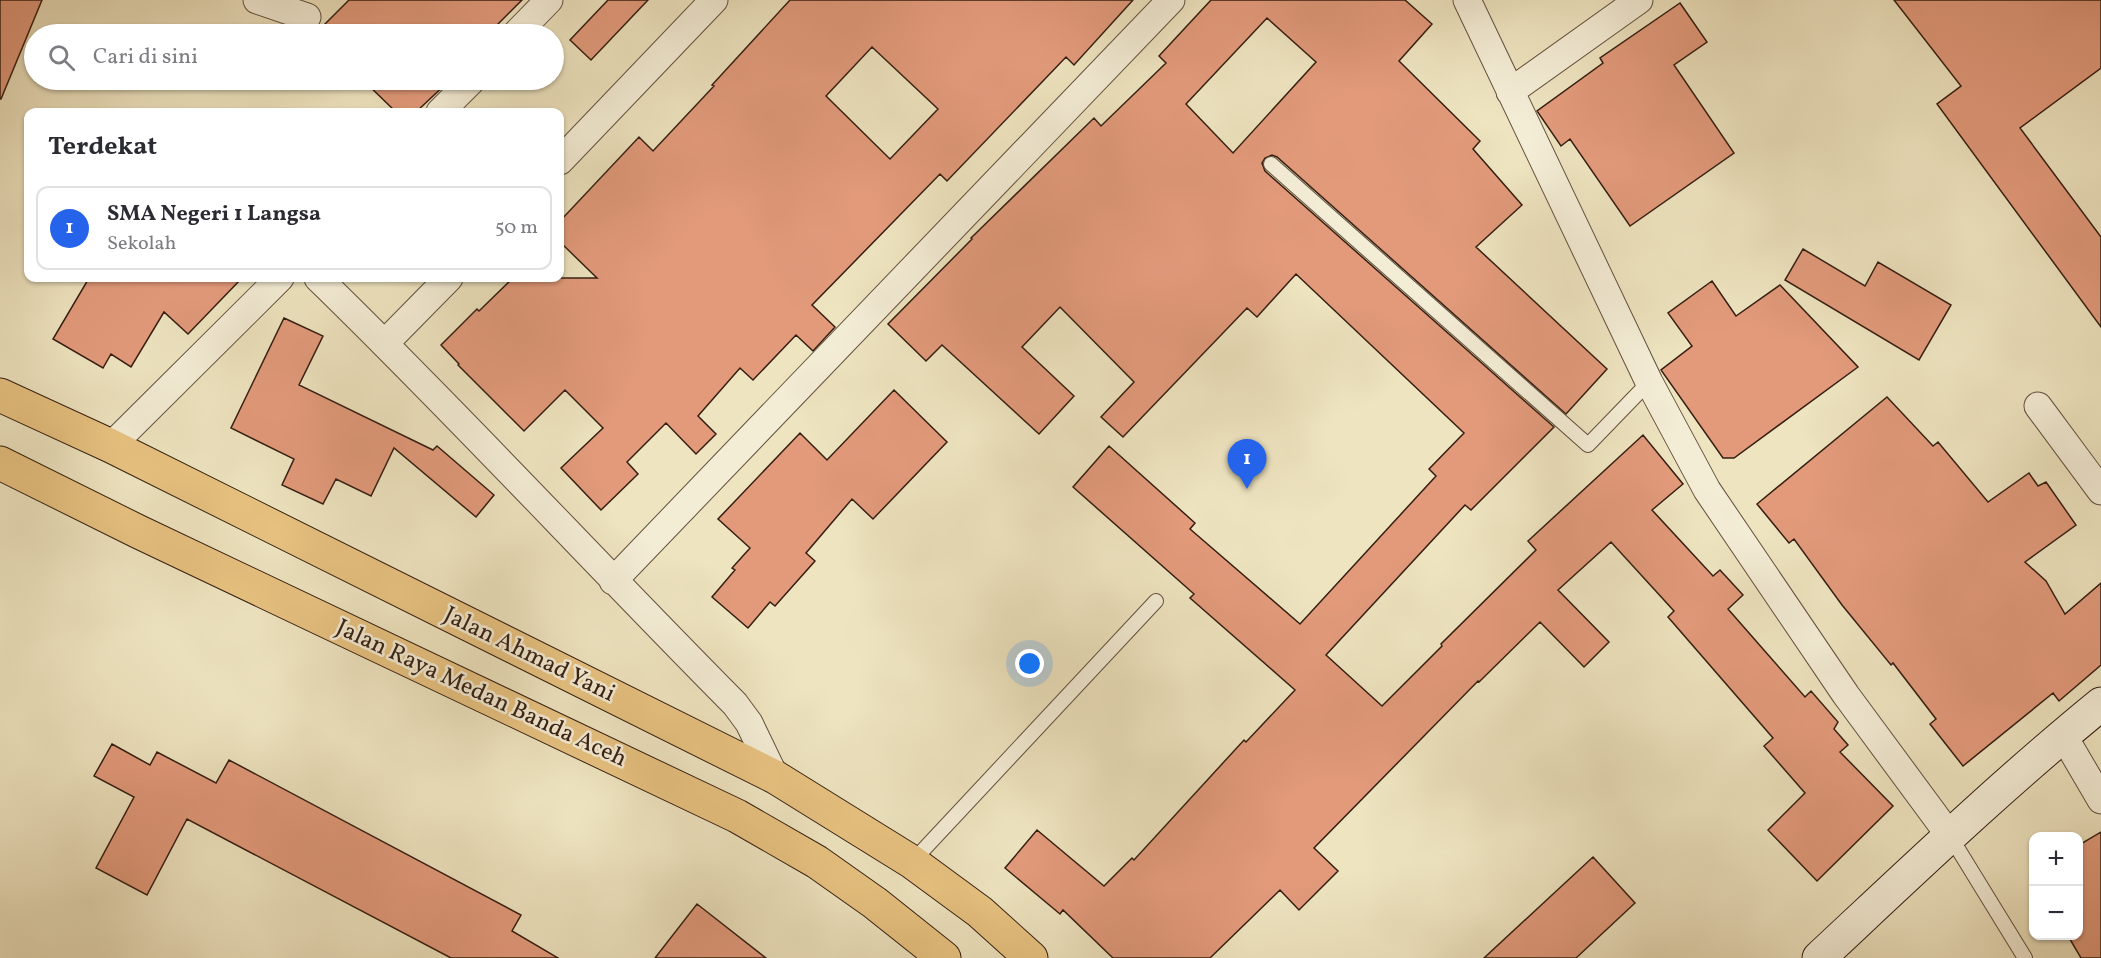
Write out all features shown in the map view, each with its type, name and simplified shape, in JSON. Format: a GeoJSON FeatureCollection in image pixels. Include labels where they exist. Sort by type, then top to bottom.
{"type":"FeatureCollection","features":[{"type":"Feature","properties":{"kind":"main road","name":"Jalan Ahmad Yani"},"geometry":{"type":"LineString","coordinates":[[0,395],[111,446],[775,777],[912,862],[980,912],[1031,958]]}},
{"type":"Feature","properties":{"kind":"main road","name":"Jalan Raya Medan Banda Aceh"},"geometry":{"type":"LineString","coordinates":[[0,463],[139,532],[737,816],[817,862],[875,903],[944,958]]}},
{"type":"Feature","properties":{"kind":"street"},"geometry":{"type":"LineString","coordinates":[[257,0],[307,17]]}},
{"type":"Feature","properties":{"kind":"street"},"geometry":{"type":"LineString","coordinates":[[526,24],[549,0]]}},
{"type":"Feature","properties":{"kind":"street"},"geometry":{"type":"LineString","coordinates":[[564,157],[714,0]]}},
{"type":"Feature","properties":{"kind":"street"},"geometry":{"type":"LineString","coordinates":[[613,581],[1171,0]]}},
{"type":"Feature","properties":{"kind":"street"},"geometry":{"type":"LineString","coordinates":[[1467,0],[1649,382],[1707,490],[1846,694],[1950,836]]}},
{"type":"Feature","properties":{"kind":"street"},"geometry":{"type":"LineString","coordinates":[[1510,92],[1639,0]]}},
{"type":"Feature","properties":{"kind":"street"},"geometry":{"type":"LineString","coordinates":[[444,108],[462,90]]}},
{"type":"Feature","properties":{"kind":"street"},"geometry":{"type":"LineString","coordinates":[[111,446],[276,282]]}},
{"type":"Feature","properties":{"kind":"street"},"geometry":{"type":"LineString","coordinates":[[322,282],[386,344],[613,581],[735,704],[749,723],[775,777]]}},
{"type":"Feature","properties":{"kind":"street"},"geometry":{"type":"LineString","coordinates":[[386,344],[444,282]]}},
{"type":"Feature","properties":{"kind":"street"},"geometry":{"type":"LineString","coordinates":[[2038,406],[2101,491]]}},
{"type":"Feature","properties":{"kind":"street"},"geometry":{"type":"LineString","coordinates":[[1819,958],[1950,836],[2101,704]]}},
{"type":"Feature","properties":{"kind":"street"},"geometry":{"type":"LineString","coordinates":[[2063,735],[2101,800]]}},
{"type":"Feature","properties":{"kind":"lane"},"geometry":{"type":"LineString","coordinates":[[1271,164],[1588,446],[1649,382]]}},
{"type":"Feature","properties":{"kind":"lane"},"geometry":{"type":"LineString","coordinates":[[912,862],[1155,602]]}},
{"type":"Feature","properties":{"kind":"lane"},"geometry":{"type":"LineString","coordinates":[[1950,836],[2025,958]]}},
{"type":"Feature","properties":{"kind":"building"},"geometry":{"type":"Polygon","coordinates":[[[0,0],[42,0],[32,24],[24,24],[24,43],[0,99],[0,0]]]}},
{"type":"Feature","properties":{"kind":"building"},"geometry":{"type":"Polygon","coordinates":[[[349,0],[522,0],[498,24],[325,24],[349,0]]]}},
{"type":"Feature","properties":{"kind":"building"},"geometry":{"type":"Polygon","coordinates":[[[608,0],[648,0],[591,60],[570,40],[608,0]]]}},
{"type":"Feature","properties":{"kind":"building"},"geometry":{"type":"Polygon","coordinates":[[[790,0],[1133,0],[1074,65],[1066,57],[947,181],[940,174],[812,305],[835,327],[813,351],[796,335],[753,380],[740,368],[698,416],[716,434],[696,454],[666,423],[627,462],[638,474],[601,510],[561,468],[603,428],[565,390],[524,431],[441,345],[477,309],[479,311],[509,282],[564,282],[564,278],[597,278],[564,246],[564,217],[639,137],[653,151],[714,86],[712,85],[790,0]],[[872,47],[826,96],[890,159],[938,109],[872,47]]]}},
{"type":"Feature","properties":{"kind":"building"},"geometry":{"type":"Polygon","coordinates":[[[1211,0],[1405,0],[1432,24],[1399,61],[1480,141],[1473,149],[1522,205],[1476,247],[1607,369],[1566,414],[1277,157],[1272,155],[1265,158],[1262,163],[1265,171],[1554,427],[1471,510],[1465,505],[1326,655],[1382,706],[1536,550],[1528,541],[1643,435],[1683,484],[1652,510],[1713,576],[1720,570],[1743,595],[1728,609],[1805,697],[1811,691],[1838,722],[1834,729],[1848,745],[1840,752],[1893,806],[1817,881],[1768,830],[1805,793],[1764,746],[1773,738],[1668,617],[1674,611],[1611,542],[1558,590],[1609,642],[1584,667],[1540,622],[1478,681],[1314,848],[1338,871],[1299,910],[1280,890],[1210,958],[1113,958],[1063,910],[1060,914],[1005,868],[1037,830],[1104,886],[1132,858],[1134,860],[1244,740],[1246,742],[1295,690],[1190,598],[1194,594],[1073,487],[1109,446],[1195,523],[1190,529],[1300,624],[1436,476],[1429,469],[1464,433],[1296,274],[1257,317],[1247,308],[1123,437],[1101,417],[1134,382],[1060,307],[1022,347],[1074,396],[1039,434],[942,345],[926,361],[888,324],[971,238],[1094,118],[1101,126],[1166,63],[1159,56],[1211,0]],[[1267,18],[1186,104],[1233,153],[1316,62],[1267,18]]]}},
{"type":"Feature","properties":{"kind":"building"},"geometry":{"type":"Polygon","coordinates":[[[1894,0],[2101,0],[2101,68],[2020,128],[2101,237],[2101,327],[1937,104],[1961,86],[1894,0]]]}},
{"type":"Feature","properties":{"kind":"building"},"geometry":{"type":"Polygon","coordinates":[[[1680,3],[1707,42],[1674,65],[1734,153],[1630,226],[1570,139],[1561,146],[1537,111],[1603,63],[1600,58],[1680,3]]]}},
{"type":"Feature","properties":{"kind":"building"},"geometry":{"type":"Polygon","coordinates":[[[373,90],[439,90],[420,108],[392,108],[373,90]]]}},
{"type":"Feature","properties":{"kind":"building"},"geometry":{"type":"Polygon","coordinates":[[[1803,249],[1865,286],[1878,262],[1951,305],[1919,360],[1785,280],[1803,249]]]}},
{"type":"Feature","properties":{"kind":"building"},"geometry":{"type":"Polygon","coordinates":[[[1712,281],[1736,316],[1780,285],[1858,367],[1734,458],[1723,458],[1661,370],[1692,346],[1668,313],[1712,281]]]}},
{"type":"Feature","properties":{"kind":"building"},"geometry":{"type":"Polygon","coordinates":[[[87,282],[238,282],[188,334],[164,312],[131,367],[111,354],[103,368],[53,339],[87,282]]]}},
{"type":"Feature","properties":{"kind":"building"},"geometry":{"type":"Polygon","coordinates":[[[284,318],[323,336],[299,385],[433,450],[437,446],[494,495],[476,517],[394,448],[371,496],[336,479],[323,504],[282,485],[294,459],[231,428],[284,318]]]}},
{"type":"Feature","properties":{"kind":"building"},"geometry":{"type":"Polygon","coordinates":[[[894,390],[947,442],[873,519],[852,499],[806,553],[815,561],[775,606],[770,602],[748,628],[712,597],[735,570],[732,568],[750,548],[718,519],[800,433],[827,460],[894,390]]]}},
{"type":"Feature","properties":{"kind":"building"},"geometry":{"type":"Polygon","coordinates":[[[1887,397],[1933,446],[1938,442],[1988,502],[2029,473],[2038,486],[2046,482],[2076,525],[2025,562],[2046,581],[2065,614],[2101,583],[2101,665],[2059,701],[2053,693],[1963,766],[1930,724],[1936,719],[1893,663],[1891,665],[1842,605],[1794,539],[1789,543],[1757,504],[1887,397]]]}},
{"type":"Feature","properties":{"kind":"building"},"geometry":{"type":"Polygon","coordinates":[[[112,744],[150,765],[157,752],[216,783],[229,760],[521,915],[512,931],[558,958],[451,958],[187,819],[147,895],[96,868],[134,797],[94,776],[112,744]]]}},
{"type":"Feature","properties":{"kind":"building"},"geometry":{"type":"Polygon","coordinates":[[[2101,832],[2101,958],[2081,958],[2070,940],[2083,940],[2083,843],[2101,832]]]}},
{"type":"Feature","properties":{"kind":"building"},"geometry":{"type":"Polygon","coordinates":[[[1593,857],[1635,903],[1576,958],[1484,958],[1593,857]]]}},
{"type":"Feature","properties":{"kind":"building"},"geometry":{"type":"Polygon","coordinates":[[[697,904],[766,958],[655,958],[697,904]]]}},
{"type":"Feature","properties":{"kind":"place","name":"SMA Negeri 1 Langsa"},"geometry":{"type":"Point","coordinates":[1247,489]}}]}
